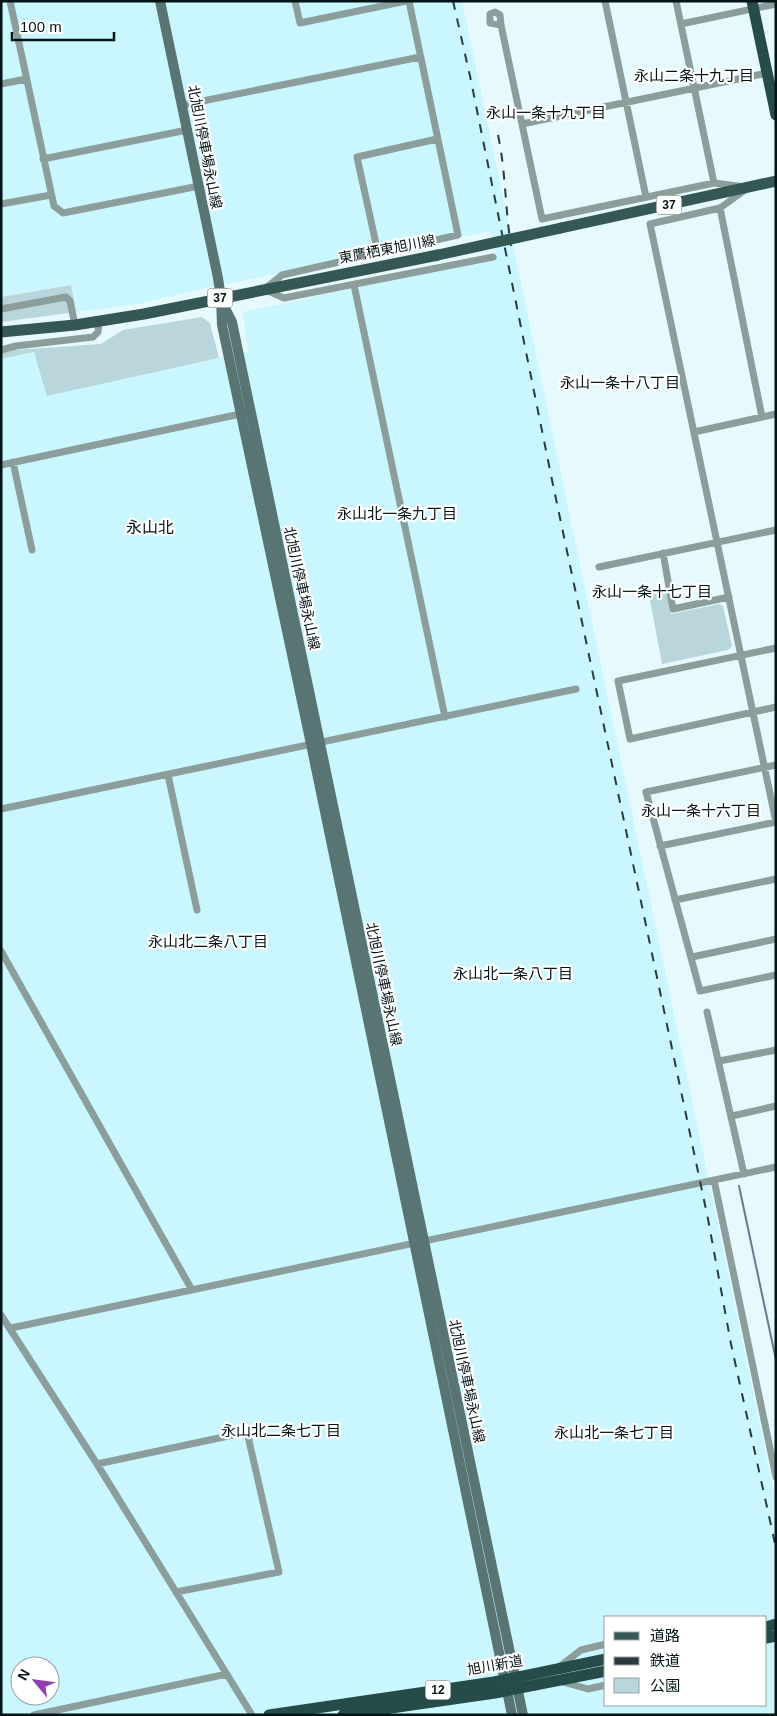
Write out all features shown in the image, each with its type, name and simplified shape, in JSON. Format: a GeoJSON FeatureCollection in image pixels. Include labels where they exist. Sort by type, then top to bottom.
{"type":"FeatureCollection","features":[{"type":"Feature","properties":{"kind":"highway"},"geometry":{"type":"LineString","coordinates":[[752,5],[776,115]]}},
{"type":"Feature","properties":{"kind":"highway","name":"旭川新道"},"geometry":{"type":"LineString","coordinates":[[343,1715],[511,1684],[557,1668],[604,1659]]}},
{"type":"Feature","properties":{"kind":"highway","name":"旭川新道"},"geometry":{"type":"LineString","coordinates":[[270,1715],[511,1684],[559,1681],[604,1671]]}},
{"type":"Feature","properties":{"kind":"main road","name":"北旭川停車場永山線"},"geometry":{"type":"LineString","coordinates":[[160,1],[221,298],[222,325],[246,413],[511,1684]]}},
{"type":"Feature","properties":{"kind":"main road","name":"東鷹栖東旭川線"},"geometry":{"type":"LineString","coordinates":[[1,332],[75,325],[144,314],[438,255],[776,182]]}},
{"type":"Feature","properties":{"kind":"main road"},"geometry":{"type":"LineString","coordinates":[[511,1684],[512,1715]]}},
{"type":"Feature","properties":{"kind":"main road"},"geometry":{"type":"LineString","coordinates":[[511,1684],[523,1715]]}},
{"type":"Feature","properties":{"kind":"street"},"geometry":{"type":"LineString","coordinates":[[10,1],[54,206],[63,214],[198,186]]}},
{"type":"Feature","properties":{"kind":"street"},"geometry":{"type":"LineString","coordinates":[[263,289],[282,275],[458,236],[407,1],[300,23],[295,1]]}},
{"type":"Feature","properties":{"kind":"street"},"geometry":{"type":"LineString","coordinates":[[605,1],[646,197]]}},
{"type":"Feature","properties":{"kind":"street"},"geometry":{"type":"LineString","coordinates":[[676,1],[714,183]]}},
{"type":"Feature","properties":{"kind":"street"},"geometry":{"type":"LineString","coordinates":[[681,24],[752,5],[776,4]]}},
{"type":"Feature","properties":{"kind":"street"},"geometry":{"type":"LineString","coordinates":[[501,25],[542,219],[714,183],[748,188]]}},
{"type":"Feature","properties":{"kind":"street"},"geometry":{"type":"LineString","coordinates":[[182,105],[420,57]]}},
{"type":"Feature","properties":{"kind":"street"},"geometry":{"type":"LineString","coordinates":[[522,124],[767,73]]}},
{"type":"Feature","properties":{"kind":"street"},"geometry":{"type":"LineString","coordinates":[[1,84],[26,78]]}},
{"type":"Feature","properties":{"kind":"street"},"geometry":{"type":"LineString","coordinates":[[43,158],[187,130]]}},
{"type":"Feature","properties":{"kind":"street"},"geometry":{"type":"LineString","coordinates":[[378,253],[357,156],[437,139]]}},
{"type":"Feature","properties":{"kind":"street"},"geometry":{"type":"LineString","coordinates":[[660,846],[776,822],[650,224],[720,208],[748,188]]}},
{"type":"Feature","properties":{"kind":"street"},"geometry":{"type":"LineString","coordinates":[[1,204],[51,195]]}},
{"type":"Feature","properties":{"kind":"street"},"geometry":{"type":"LineString","coordinates":[[720,208],[762,417]]}},
{"type":"Feature","properties":{"kind":"street"},"geometry":{"type":"LineString","coordinates":[[263,289],[284,298],[493,257]]}},
{"type":"Feature","properties":{"kind":"street"},"geometry":{"type":"LineString","coordinates":[[354,285],[444,717]]}},
{"type":"Feature","properties":{"kind":"street"},"geometry":{"type":"LineString","coordinates":[[1,309],[66,297],[70,301],[75,325]]}},
{"type":"Feature","properties":{"kind":"street"},"geometry":{"type":"LineString","coordinates":[[1,350],[16,346],[93,337],[98,332],[99,321]]}},
{"type":"Feature","properties":{"kind":"street"},"geometry":{"type":"LineString","coordinates":[[1,465],[246,413]]}},
{"type":"Feature","properties":{"kind":"street"},"geometry":{"type":"LineString","coordinates":[[694,432],[776,414]]}},
{"type":"Feature","properties":{"kind":"street"},"geometry":{"type":"LineString","coordinates":[[13,462],[32,550]]}},
{"type":"Feature","properties":{"kind":"street"},"geometry":{"type":"LineString","coordinates":[[598,567],[776,530]]}},
{"type":"Feature","properties":{"kind":"street"},"geometry":{"type":"LineString","coordinates":[[663,553],[673,608],[729,597]]}},
{"type":"Feature","properties":{"kind":"street"},"geometry":{"type":"LineString","coordinates":[[776,648],[618,681],[630,739],[776,707]]}},
{"type":"Feature","properties":{"kind":"street"},"geometry":{"type":"LineString","coordinates":[[1,809],[576,688]]}},
{"type":"Feature","properties":{"kind":"street"},"geometry":{"type":"LineString","coordinates":[[776,765],[646,792],[700,991],[776,975]]}},
{"type":"Feature","properties":{"kind":"street"},"geometry":{"type":"LineString","coordinates":[[168,775],[197,910]]}},
{"type":"Feature","properties":{"kind":"street"},"geometry":{"type":"LineString","coordinates":[[675,900],[776,879]]}},
{"type":"Feature","properties":{"kind":"street"},"geometry":{"type":"LineString","coordinates":[[692,957],[776,939]]}},
{"type":"Feature","properties":{"kind":"street"},"geometry":{"type":"LineString","coordinates":[[1,951],[192,1290]]}},
{"type":"Feature","properties":{"kind":"street"},"geometry":{"type":"LineString","coordinates":[[707,1012],[744,1174]]}},
{"type":"Feature","properties":{"kind":"street"},"geometry":{"type":"LineString","coordinates":[[719,1061],[776,1050]]}},
{"type":"Feature","properties":{"kind":"street"},"geometry":{"type":"LineString","coordinates":[[732,1116],[776,1106]]}},
{"type":"Feature","properties":{"kind":"street"},"geometry":{"type":"LineString","coordinates":[[11,1328],[419,1241],[776,1168]]}},
{"type":"Feature","properties":{"kind":"street"},"geometry":{"type":"LineString","coordinates":[[714,1180],[776,1477]]}},
{"type":"Feature","properties":{"kind":"street"},"geometry":{"type":"LineString","coordinates":[[1,1315],[97,1464],[252,1715]]}},
{"type":"Feature","properties":{"kind":"street"},"geometry":{"type":"LineString","coordinates":[[97,1464],[247,1432],[279,1572],[176,1592]]}},
{"type":"Feature","properties":{"kind":"street"},"geometry":{"type":"LineString","coordinates":[[557,1668],[581,1650],[604,1644]]}},
{"type":"Feature","properties":{"kind":"street"},"geometry":{"type":"LineString","coordinates":[[34,1715],[227,1674]]}},
{"type":"Feature","properties":{"kind":"street"},"geometry":{"type":"LineString","coordinates":[[559,1681],[588,1689],[604,1685]]}},
{"type":"Feature","properties":{"kind":"shaded area"},"geometry":{"type":"Polygon","coordinates":[[[1,1],[462,1],[776,1502],[776,1715],[1,1715],[1,359],[35,352],[47,396],[248,352],[243,312],[496,258],[490,231],[201,289],[138,304],[76,312],[70,285],[1,297],[1,1]]]}},
{"type":"Feature","properties":{"kind":"green space"},"geometry":{"type":"Polygon","coordinates":[[[71,285],[76,312],[1,322],[1,297],[71,285]]]}},
{"type":"Feature","properties":{"kind":"green space"},"geometry":{"type":"Polygon","coordinates":[[[202,317],[210,323],[219,358],[47,396],[34,352],[1,359],[1,351],[101,344],[123,330],[202,317]]]}},
{"type":"Feature","properties":{"kind":"green space"},"geometry":{"type":"Polygon","coordinates":[[[667,591],[671,614],[719,604],[723,606],[732,646],[728,650],[662,664],[649,595],[667,591]]]}},
{"type":"Feature","properties":{"kind":"waterway"},"geometry":{"type":"LineString","coordinates":[[739,1186],[776,1360]]}},
{"type":"Feature","properties":{"kind":"railway"},"geometry":{"type":"LineString","coordinates":[[453,1],[708,1219],[731,1344],[776,1548]]}},
{"type":"Feature","properties":{"kind":"railway"},"geometry":{"type":"LineString","coordinates":[[498,135],[503,163],[511,246]]}},
{"type":"Feature","properties":{"kind":"district","name":"永山二条十九丁目"},"geometry":{"type":"Point","coordinates":[694,76]}},
{"type":"Feature","properties":{"kind":"district","name":"永山一条十九丁目"},"geometry":{"type":"Point","coordinates":[546,113]}},
{"type":"Feature","properties":{"kind":"district","name":"永山一条十八丁目"},"geometry":{"type":"Point","coordinates":[620,383]}},
{"type":"Feature","properties":{"kind":"district","name":"永山北一条九丁目"},"geometry":{"type":"Point","coordinates":[397,514]}},
{"type":"Feature","properties":{"kind":"district","name":"永山北"},"geometry":{"type":"Point","coordinates":[150,527]}},
{"type":"Feature","properties":{"kind":"district","name":"永山一条十七丁目"},"geometry":{"type":"Point","coordinates":[652,592]}},
{"type":"Feature","properties":{"kind":"district","name":"永山一条十六丁目"},"geometry":{"type":"Point","coordinates":[701,811]}},
{"type":"Feature","properties":{"kind":"district","name":"永山北二条八丁目"},"geometry":{"type":"Point","coordinates":[208,942]}},
{"type":"Feature","properties":{"kind":"district","name":"永山北一条八丁目"},"geometry":{"type":"Point","coordinates":[513,974]}},
{"type":"Feature","properties":{"kind":"district","name":"永山北二条七丁目"},"geometry":{"type":"Point","coordinates":[281,1431]}},
{"type":"Feature","properties":{"kind":"district","name":"永山北一条七丁目"},"geometry":{"type":"Point","coordinates":[614,1433]}}]}
